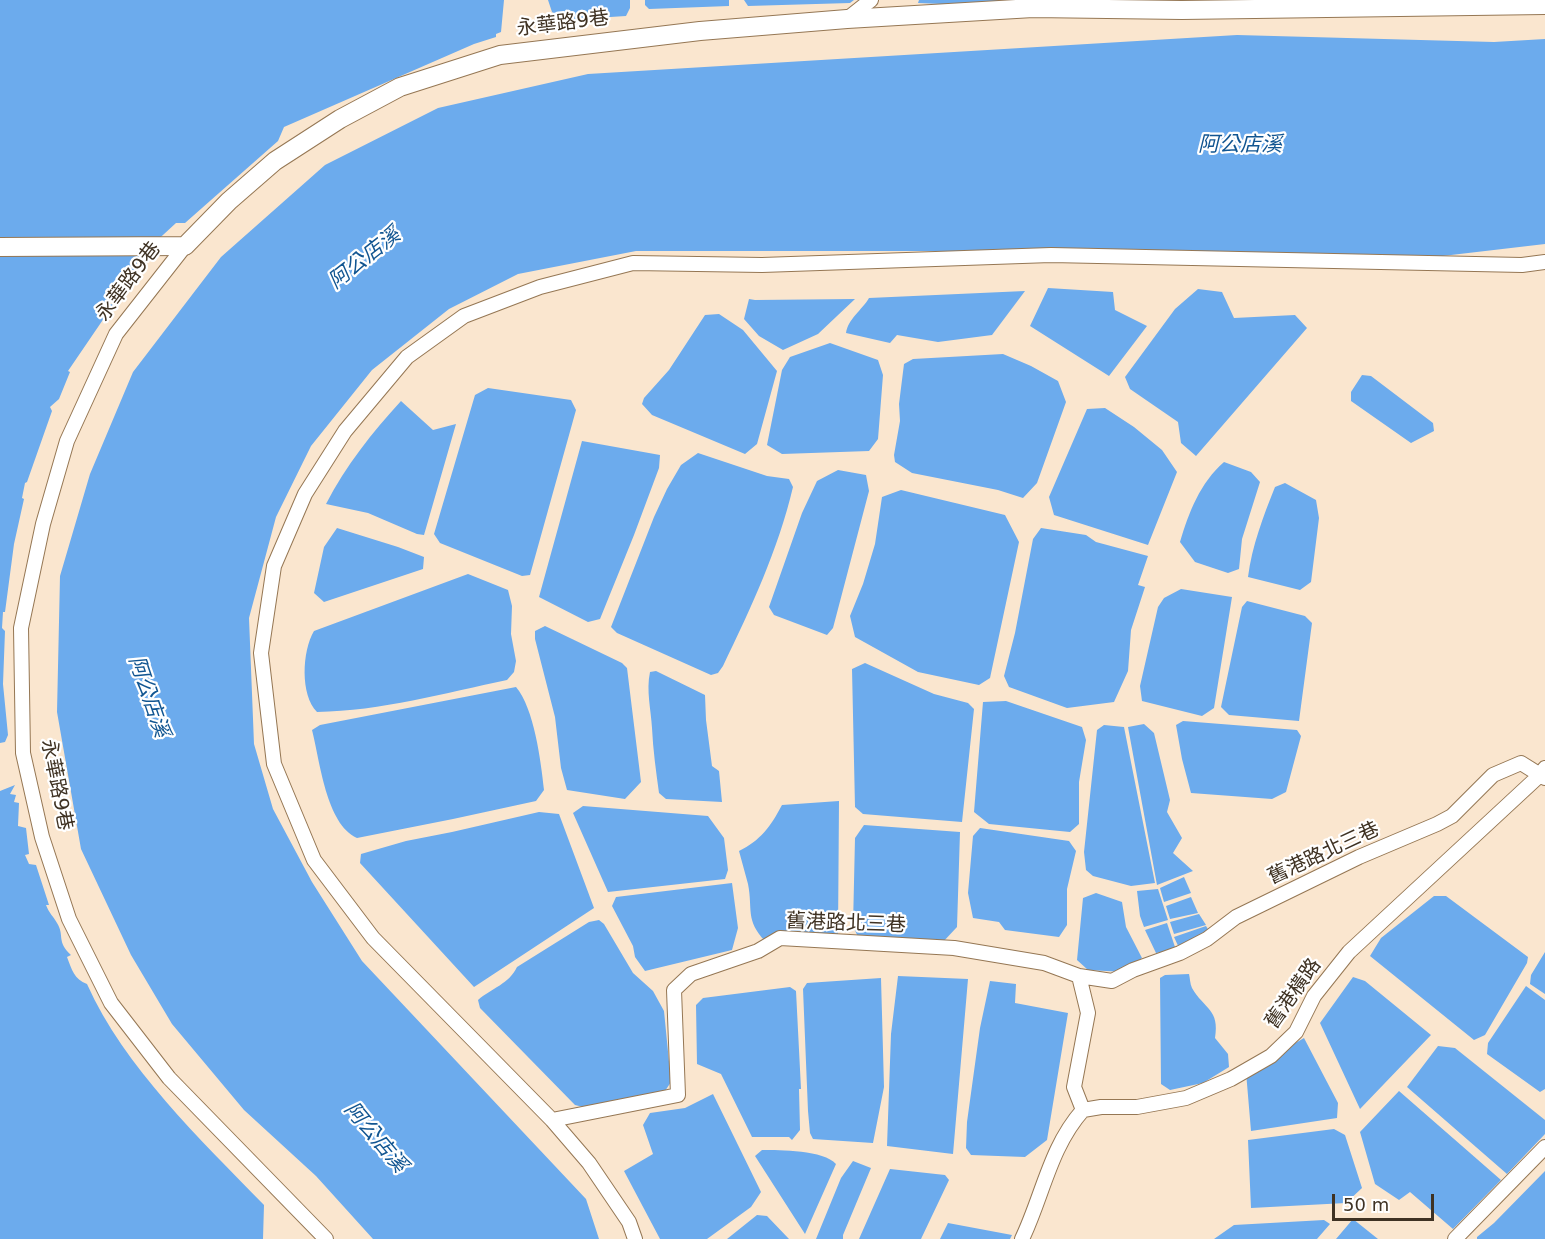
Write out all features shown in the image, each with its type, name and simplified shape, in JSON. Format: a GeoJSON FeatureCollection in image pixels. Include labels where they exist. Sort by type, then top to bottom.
{"type":"FeatureCollection","features":[{"type":"Feature","properties":{"kind":"street"},"geometry":{"type":"LineString","coordinates":[[847,20],[871,0]]}},
{"type":"Feature","properties":{"kind":"street","name":"永華路9巷"},"geometry":{"type":"LineString","coordinates":[[326,1239],[169,1078],[111,1003],[69,919],[42,837],[23,753],[21,628],[43,524],[66,441],[116,334],[185,246],[229,201],[275,161],[340,119],[400,87],[500,55],[700,31],[1033,8],[1182,10],[1545,5]]}},
{"type":"Feature","properties":{"kind":"street","name":"永華路9巷"},"geometry":{"type":"LineString","coordinates":[[0,247],[185,246]]}},
{"type":"Feature","properties":{"kind":"street"},"geometry":{"type":"LineString","coordinates":[[635,1239],[629,1222],[589,1163],[552,1120],[373,938],[315,860],[274,764],[261,653],[274,566],[304,494],[339,440],[407,357],[464,316],[540,287],[633,263],[762,265],[1051,255],[1521,265],[1545,262]]}},
{"type":"Feature","properties":{"kind":"street","name":"舊港路北三巷"},"geometry":{"type":"LineString","coordinates":[[552,1120],[678,1095],[674,990],[691,974],[758,951],[780,938],[954,948],[1044,963],[1079,976],[1112,981],[1133,970],[1180,953],[1208,939],[1236,917],[1359,857],[1452,816],[1492,776],[1521,763],[1544,774]]}},
{"type":"Feature","properties":{"kind":"street","name":"舊港橫路"},"geometry":{"type":"LineString","coordinates":[[1083,1110],[1101,1107],[1137,1107],[1186,1098],[1231,1079],[1271,1056],[1296,1032],[1314,996],[1349,952],[1544,774]]}},
{"type":"Feature","properties":{"kind":"street"},"geometry":{"type":"LineString","coordinates":[[1022,1239],[1029,1226],[1049,1167],[1069,1126],[1083,1110],[1074,1087],[1088,1013],[1079,976]]}},
{"type":"Feature","properties":{"kind":"street"},"geometry":{"type":"LineString","coordinates":[[1455,1239],[1545,1147]]}},
{"type":"Feature","properties":{"kind":"water"},"geometry":{"type":"Polygon","coordinates":[[[0,0],[504,0],[501,32],[496,34],[496,37],[474,44],[284,127],[278,141],[185,223],[176,223],[138,258],[135,271],[123,281],[109,303],[113,305],[68,371],[70,372],[59,399],[50,407],[52,411],[25,483],[5,612],[3,612],[2,628],[5,631],[3,684],[8,735],[5,742],[0,743],[0,0]]]}},
{"type":"Feature","properties":{"kind":"water"},"geometry":{"type":"Polygon","coordinates":[[[548,0],[630,0],[630,8],[626,16],[563,20],[552,12],[548,0]]]}},
{"type":"Feature","properties":{"kind":"water"},"geometry":{"type":"Polygon","coordinates":[[[645,0],[729,0],[729,6],[649,9],[645,5],[645,0]]]}},
{"type":"Feature","properties":{"kind":"water"},"geometry":{"type":"Polygon","coordinates":[[[744,0],[854,0],[850,3],[748,6],[744,0]]]}},
{"type":"Feature","properties":{"kind":"water"},"geometry":{"type":"Polygon","coordinates":[[[919,0],[1036,0],[1033,8],[918,3],[919,0]]]}},
{"type":"Feature","properties":{"kind":"water","name":"阿公店溪"},"geometry":{"type":"Polygon","coordinates":[[[1237,35],[1494,42],[1545,39],[1545,244],[1434,257],[1028,251],[636,251],[518,274],[449,309],[372,370],[311,446],[276,517],[249,618],[254,744],[273,809],[312,882],[362,961],[586,1199],[599,1239],[373,1239],[316,1176],[244,1110],[172,1024],[131,955],[81,849],[57,712],[60,576],[90,474],[133,372],[221,257],[325,165],[438,108],[588,74],[1237,35]]]}},
{"type":"Feature","properties":{"kind":"water"},"geometry":{"type":"Polygon","coordinates":[[[1048,288],[1113,292],[1115,310],[1147,326],[1109,376],[1030,326],[1048,288]]]}},
{"type":"Feature","properties":{"kind":"water"},"geometry":{"type":"Polygon","coordinates":[[[1198,289],[1222,292],[1234,318],[1295,315],[1307,328],[1196,456],[1181,443],[1178,422],[1130,389],[1125,377],[1175,309],[1198,289]]]}},
{"type":"Feature","properties":{"kind":"water"},"geometry":{"type":"Polygon","coordinates":[[[1025,291],[992,335],[938,342],[897,335],[890,343],[846,333],[852,319],[869,298],[1025,291]]]}},
{"type":"Feature","properties":{"kind":"water"},"geometry":{"type":"Polygon","coordinates":[[[749,299],[855,299],[818,334],[783,350],[759,336],[744,319],[749,299]]]}},
{"type":"Feature","properties":{"kind":"water"},"geometry":{"type":"Polygon","coordinates":[[[719,314],[743,330],[777,371],[757,444],[745,454],[652,415],[642,404],[644,398],[669,370],[705,315],[719,314]]]}},
{"type":"Feature","properties":{"kind":"water"},"geometry":{"type":"Polygon","coordinates":[[[830,343],[878,360],[883,375],[878,439],[869,451],[782,454],[767,445],[782,370],[790,357],[830,343]]]}},
{"type":"Feature","properties":{"kind":"water"},"geometry":{"type":"Polygon","coordinates":[[[1003,354],[1058,381],[1066,402],[1037,483],[1023,498],[998,490],[912,473],[895,462],[904,364],[913,359],[1003,354]]]}},
{"type":"Feature","properties":{"kind":"water"},"geometry":{"type":"Polygon","coordinates":[[[1362,375],[1371,376],[1433,423],[1434,431],[1411,443],[1351,401],[1351,392],[1362,375]]]}},
{"type":"Feature","properties":{"kind":"water"},"geometry":{"type":"Polygon","coordinates":[[[488,388],[571,400],[576,410],[530,575],[522,576],[440,543],[434,534],[475,395],[488,388]]]}},
{"type":"Feature","properties":{"kind":"water"},"geometry":{"type":"Polygon","coordinates":[[[401,401],[433,430],[456,424],[424,535],[368,513],[326,504],[360,450],[401,401]]]}},
{"type":"Feature","properties":{"kind":"water"},"geometry":{"type":"Polygon","coordinates":[[[1105,408],[1134,427],[1162,450],[1177,472],[1148,545],[1054,515],[1049,497],[1087,409],[1105,408]]]}},
{"type":"Feature","properties":{"kind":"water"},"geometry":{"type":"Polygon","coordinates":[[[582,441],[660,455],[659,468],[600,619],[588,622],[539,597],[582,441]]]}},
{"type":"Feature","properties":{"kind":"water"},"geometry":{"type":"Polygon","coordinates":[[[698,453],[767,476],[789,479],[793,487],[772,556],[753,600],[723,666],[718,673],[711,675],[617,633],[611,627],[667,489],[681,465],[698,453]]]}},
{"type":"Feature","properties":{"kind":"water"},"geometry":{"type":"Polygon","coordinates":[[[1224,462],[1251,472],[1260,482],[1242,539],[1239,569],[1228,573],[1195,562],[1180,542],[1196,499],[1208,479],[1224,462]]]}},
{"type":"Feature","properties":{"kind":"water"},"geometry":{"type":"Polygon","coordinates":[[[838,470],[866,475],[869,491],[833,628],[827,635],[774,615],[769,607],[802,513],[817,481],[838,470]]]}},
{"type":"Feature","properties":{"kind":"water"},"geometry":{"type":"Polygon","coordinates":[[[1285,483],[1316,500],[1319,518],[1311,582],[1300,590],[1248,577],[1262,520],[1275,487],[1285,483]]]}},
{"type":"Feature","properties":{"kind":"water"},"geometry":{"type":"Polygon","coordinates":[[[901,490],[1005,515],[1019,542],[990,678],[979,685],[918,672],[855,637],[850,616],[875,544],[882,497],[901,490]]]}},
{"type":"Feature","properties":{"kind":"water"},"geometry":{"type":"Polygon","coordinates":[[[337,528],[424,557],[423,569],[324,602],[314,593],[324,547],[337,528]]]}},
{"type":"Feature","properties":{"kind":"water"},"geometry":{"type":"Polygon","coordinates":[[[1041,528],[1086,535],[1096,542],[1148,556],[1138,585],[1145,587],[1131,630],[1128,671],[1114,702],[1067,708],[1009,687],[1004,676],[1015,633],[1033,539],[1041,528]]]}},
{"type":"Feature","properties":{"kind":"water"},"geometry":{"type":"Polygon","coordinates":[[[468,574],[508,590],[512,606],[511,634],[516,661],[514,672],[507,680],[389,705],[317,712],[311,704],[305,684],[305,661],[314,631],[468,574]]]}},
{"type":"Feature","properties":{"kind":"water"},"geometry":{"type":"Polygon","coordinates":[[[1181,589],[1232,597],[1214,708],[1202,716],[1142,701],[1140,686],[1158,607],[1164,598],[1181,589]]]}},
{"type":"Feature","properties":{"kind":"water"},"geometry":{"type":"Polygon","coordinates":[[[1247,601],[1305,616],[1312,623],[1299,721],[1229,715],[1221,707],[1242,607],[1247,601]]]}},
{"type":"Feature","properties":{"kind":"water"},"geometry":{"type":"Polygon","coordinates":[[[545,626],[622,663],[627,668],[641,782],[625,799],[567,790],[561,768],[555,717],[535,639],[535,631],[545,626]]]}},
{"type":"Feature","properties":{"kind":"water"},"geometry":{"type":"Polygon","coordinates":[[[865,663],[934,694],[968,703],[974,709],[962,822],[863,814],[855,807],[852,669],[865,663]]]}},
{"type":"Feature","properties":{"kind":"water"},"geometry":{"type":"Polygon","coordinates":[[[656,671],[705,695],[712,766],[719,771],[722,802],[666,799],[659,793],[649,693],[650,672],[656,671]]]}},
{"type":"Feature","properties":{"kind":"water"},"geometry":{"type":"Polygon","coordinates":[[[516,687],[528,708],[539,750],[544,790],[536,801],[357,838],[346,831],[331,806],[312,730],[320,725],[516,687]]]}},
{"type":"Feature","properties":{"kind":"water"},"geometry":{"type":"Polygon","coordinates":[[[1006,701],[1082,727],[1086,740],[1079,782],[1079,824],[1070,832],[989,824],[974,812],[983,702],[1006,701]]]}},
{"type":"Feature","properties":{"kind":"water"},"geometry":{"type":"Polygon","coordinates":[[[1183,721],[1297,730],[1301,736],[1286,792],[1272,799],[1191,793],[1176,725],[1183,721]]]}},
{"type":"Feature","properties":{"kind":"water"},"geometry":{"type":"Polygon","coordinates":[[[1144,724],[1154,733],[1170,800],[1167,812],[1182,838],[1173,853],[1193,871],[1157,885],[1128,727],[1144,724]]]}},
{"type":"Feature","properties":{"kind":"water"},"geometry":{"type":"Polygon","coordinates":[[[1104,725],[1124,727],[1155,883],[1131,886],[1093,876],[1086,870],[1084,852],[1097,730],[1104,725]]]}},
{"type":"Feature","properties":{"kind":"water"},"geometry":{"type":"Polygon","coordinates":[[[15,785],[10,794],[16,795],[14,802],[19,803],[18,826],[26,828],[29,854],[25,855],[29,864],[36,865],[49,905],[46,905],[56,921],[66,950],[71,955],[67,957],[74,974],[87,984],[121,1044],[166,1101],[264,1205],[263,1239],[0,1239],[0,791],[15,785]]]}},
{"type":"Feature","properties":{"kind":"water"},"geometry":{"type":"Polygon","coordinates":[[[839,801],[838,935],[765,941],[752,920],[748,884],[739,851],[753,843],[764,832],[782,805],[839,801]]]}},
{"type":"Feature","properties":{"kind":"water"},"geometry":{"type":"Polygon","coordinates":[[[583,806],[708,816],[724,838],[728,870],[725,879],[608,892],[573,813],[583,806]]]}},
{"type":"Feature","properties":{"kind":"water"},"geometry":{"type":"Polygon","coordinates":[[[539,812],[559,814],[594,908],[474,987],[360,863],[361,854],[406,841],[539,812]]]}},
{"type":"Feature","properties":{"kind":"water"},"geometry":{"type":"Polygon","coordinates":[[[864,825],[960,832],[957,927],[942,943],[858,937],[853,926],[855,838],[864,825]]]}},
{"type":"Feature","properties":{"kind":"water"},"geometry":{"type":"Polygon","coordinates":[[[980,828],[1069,841],[1076,851],[1067,889],[1067,925],[1059,937],[1005,930],[999,922],[973,918],[968,893],[973,836],[980,828]]]}},
{"type":"Feature","properties":{"kind":"water"},"geometry":{"type":"Polygon","coordinates":[[[1184,877],[1191,893],[1164,902],[1160,888],[1184,877]]]}},
{"type":"Feature","properties":{"kind":"water"},"geometry":{"type":"Polygon","coordinates":[[[732,883],[738,928],[732,950],[645,971],[635,957],[633,946],[612,906],[616,897],[732,883]]]}},
{"type":"Feature","properties":{"kind":"water"},"geometry":{"type":"Polygon","coordinates":[[[1158,889],[1168,920],[1144,927],[1140,916],[1137,891],[1158,889]]]}},
{"type":"Feature","properties":{"kind":"water"},"geometry":{"type":"Polygon","coordinates":[[[1096,893],[1122,902],[1126,927],[1142,958],[1124,972],[1088,970],[1077,960],[1083,898],[1096,893]]]}},
{"type":"Feature","properties":{"kind":"water"},"geometry":{"type":"Polygon","coordinates":[[[1434,896],[1446,896],[1528,957],[1527,963],[1485,1035],[1474,1040],[1370,956],[1381,938],[1434,896]]]}},
{"type":"Feature","properties":{"kind":"water"},"geometry":{"type":"Polygon","coordinates":[[[1191,897],[1198,913],[1170,919],[1166,906],[1191,897]]]}},
{"type":"Feature","properties":{"kind":"water"},"geometry":{"type":"Polygon","coordinates":[[[1199,914],[1206,925],[1174,934],[1170,922],[1199,914]]]}},
{"type":"Feature","properties":{"kind":"water"},"geometry":{"type":"Polygon","coordinates":[[[599,920],[604,924],[633,973],[653,991],[664,1011],[671,1082],[665,1091],[587,1108],[575,1105],[480,1008],[478,1000],[505,982],[517,967],[589,922],[599,920]]]}},
{"type":"Feature","properties":{"kind":"water"},"geometry":{"type":"Polygon","coordinates":[[[1167,923],[1175,947],[1170,951],[1156,953],[1145,930],[1167,923]]]}},
{"type":"Feature","properties":{"kind":"water"},"geometry":{"type":"Polygon","coordinates":[[[1206,926],[1211,934],[1180,950],[1174,937],[1206,926]]]}},
{"type":"Feature","properties":{"kind":"water"},"geometry":{"type":"Polygon","coordinates":[[[1545,952],[1545,994],[1530,984],[1531,975],[1545,952]]]}},
{"type":"Feature","properties":{"kind":"water"},"geometry":{"type":"Polygon","coordinates":[[[1189,974],[1192,988],[1213,1015],[1216,1028],[1215,1038],[1228,1054],[1229,1067],[1203,1083],[1170,1090],[1161,1084],[1160,978],[1165,975],[1189,974]]]}},
{"type":"Feature","properties":{"kind":"water"},"geometry":{"type":"Polygon","coordinates":[[[898,976],[968,979],[953,1154],[887,1146],[891,1034],[898,976]]]}},
{"type":"Feature","properties":{"kind":"water"},"geometry":{"type":"Polygon","coordinates":[[[1353,977],[1365,981],[1431,1035],[1360,1109],[1320,1023],[1353,977]]]}},
{"type":"Feature","properties":{"kind":"water"},"geometry":{"type":"Polygon","coordinates":[[[881,978],[884,1087],[873,1143],[813,1139],[810,1133],[808,1111],[803,989],[807,983],[881,978]]]}},
{"type":"Feature","properties":{"kind":"water"},"geometry":{"type":"Polygon","coordinates":[[[990,981],[1016,984],[1015,1003],[1068,1013],[1047,1140],[1025,1157],[971,1155],[966,1148],[967,1122],[980,1028],[990,981]]]}},
{"type":"Feature","properties":{"kind":"water"},"geometry":{"type":"Polygon","coordinates":[[[1526,986],[1545,1000],[1545,1089],[1540,1092],[1487,1054],[1488,1043],[1526,986]]]}},
{"type":"Feature","properties":{"kind":"water"},"geometry":{"type":"Polygon","coordinates":[[[790,987],[796,991],[801,1089],[799,1089],[800,1130],[792,1140],[789,1137],[752,1137],[721,1074],[697,1064],[696,1005],[703,998],[790,987]]]}},
{"type":"Feature","properties":{"kind":"water"},"geometry":{"type":"Polygon","coordinates":[[[1304,1038],[1338,1103],[1337,1118],[1251,1131],[1246,1072],[1304,1038]]]}},
{"type":"Feature","properties":{"kind":"water"},"geometry":{"type":"Polygon","coordinates":[[[1438,1046],[1455,1048],[1545,1120],[1545,1134],[1507,1174],[1407,1087],[1438,1046]]]}},
{"type":"Feature","properties":{"kind":"water"},"geometry":{"type":"Polygon","coordinates":[[[1399,1091],[1501,1180],[1453,1229],[1410,1192],[1399,1200],[1375,1184],[1360,1132],[1399,1091]]]}},
{"type":"Feature","properties":{"kind":"water"},"geometry":{"type":"Polygon","coordinates":[[[713,1094],[761,1192],[751,1207],[707,1239],[660,1239],[624,1171],[653,1154],[643,1125],[650,1113],[685,1108],[713,1094]]]}},
{"type":"Feature","properties":{"kind":"water"},"geometry":{"type":"Polygon","coordinates":[[[1334,1129],[1345,1135],[1362,1188],[1346,1203],[1251,1208],[1248,1140],[1334,1129]]]}},
{"type":"Feature","properties":{"kind":"water"},"geometry":{"type":"Polygon","coordinates":[[[762,1150],[812,1153],[830,1159],[836,1164],[805,1234],[755,1156],[762,1150]]]}},
{"type":"Feature","properties":{"kind":"water"},"geometry":{"type":"Polygon","coordinates":[[[853,1161],[871,1168],[843,1239],[816,1239],[841,1178],[853,1161]]]}},
{"type":"Feature","properties":{"kind":"water"},"geometry":{"type":"Polygon","coordinates":[[[890,1169],[945,1175],[949,1180],[921,1239],[859,1239],[890,1169]]]}},
{"type":"Feature","properties":{"kind":"water"},"geometry":{"type":"Polygon","coordinates":[[[1545,1171],[1545,1239],[1477,1239],[1477,1237],[1545,1171]]]}},
{"type":"Feature","properties":{"kind":"water"},"geometry":{"type":"Polygon","coordinates":[[[757,1215],[767,1216],[789,1239],[727,1239],[757,1215]]]}},
{"type":"Feature","properties":{"kind":"water"},"geometry":{"type":"Polygon","coordinates":[[[1353,1219],[1378,1239],[1336,1239],[1353,1219]]]}},
{"type":"Feature","properties":{"kind":"water"},"geometry":{"type":"Polygon","coordinates":[[[1324,1220],[1330,1224],[1317,1239],[1214,1239],[1234,1225],[1324,1220]]]}},
{"type":"Feature","properties":{"kind":"water"},"geometry":{"type":"Polygon","coordinates":[[[948,1223],[1012,1235],[1010,1239],[940,1239],[948,1223]]]}}]}
